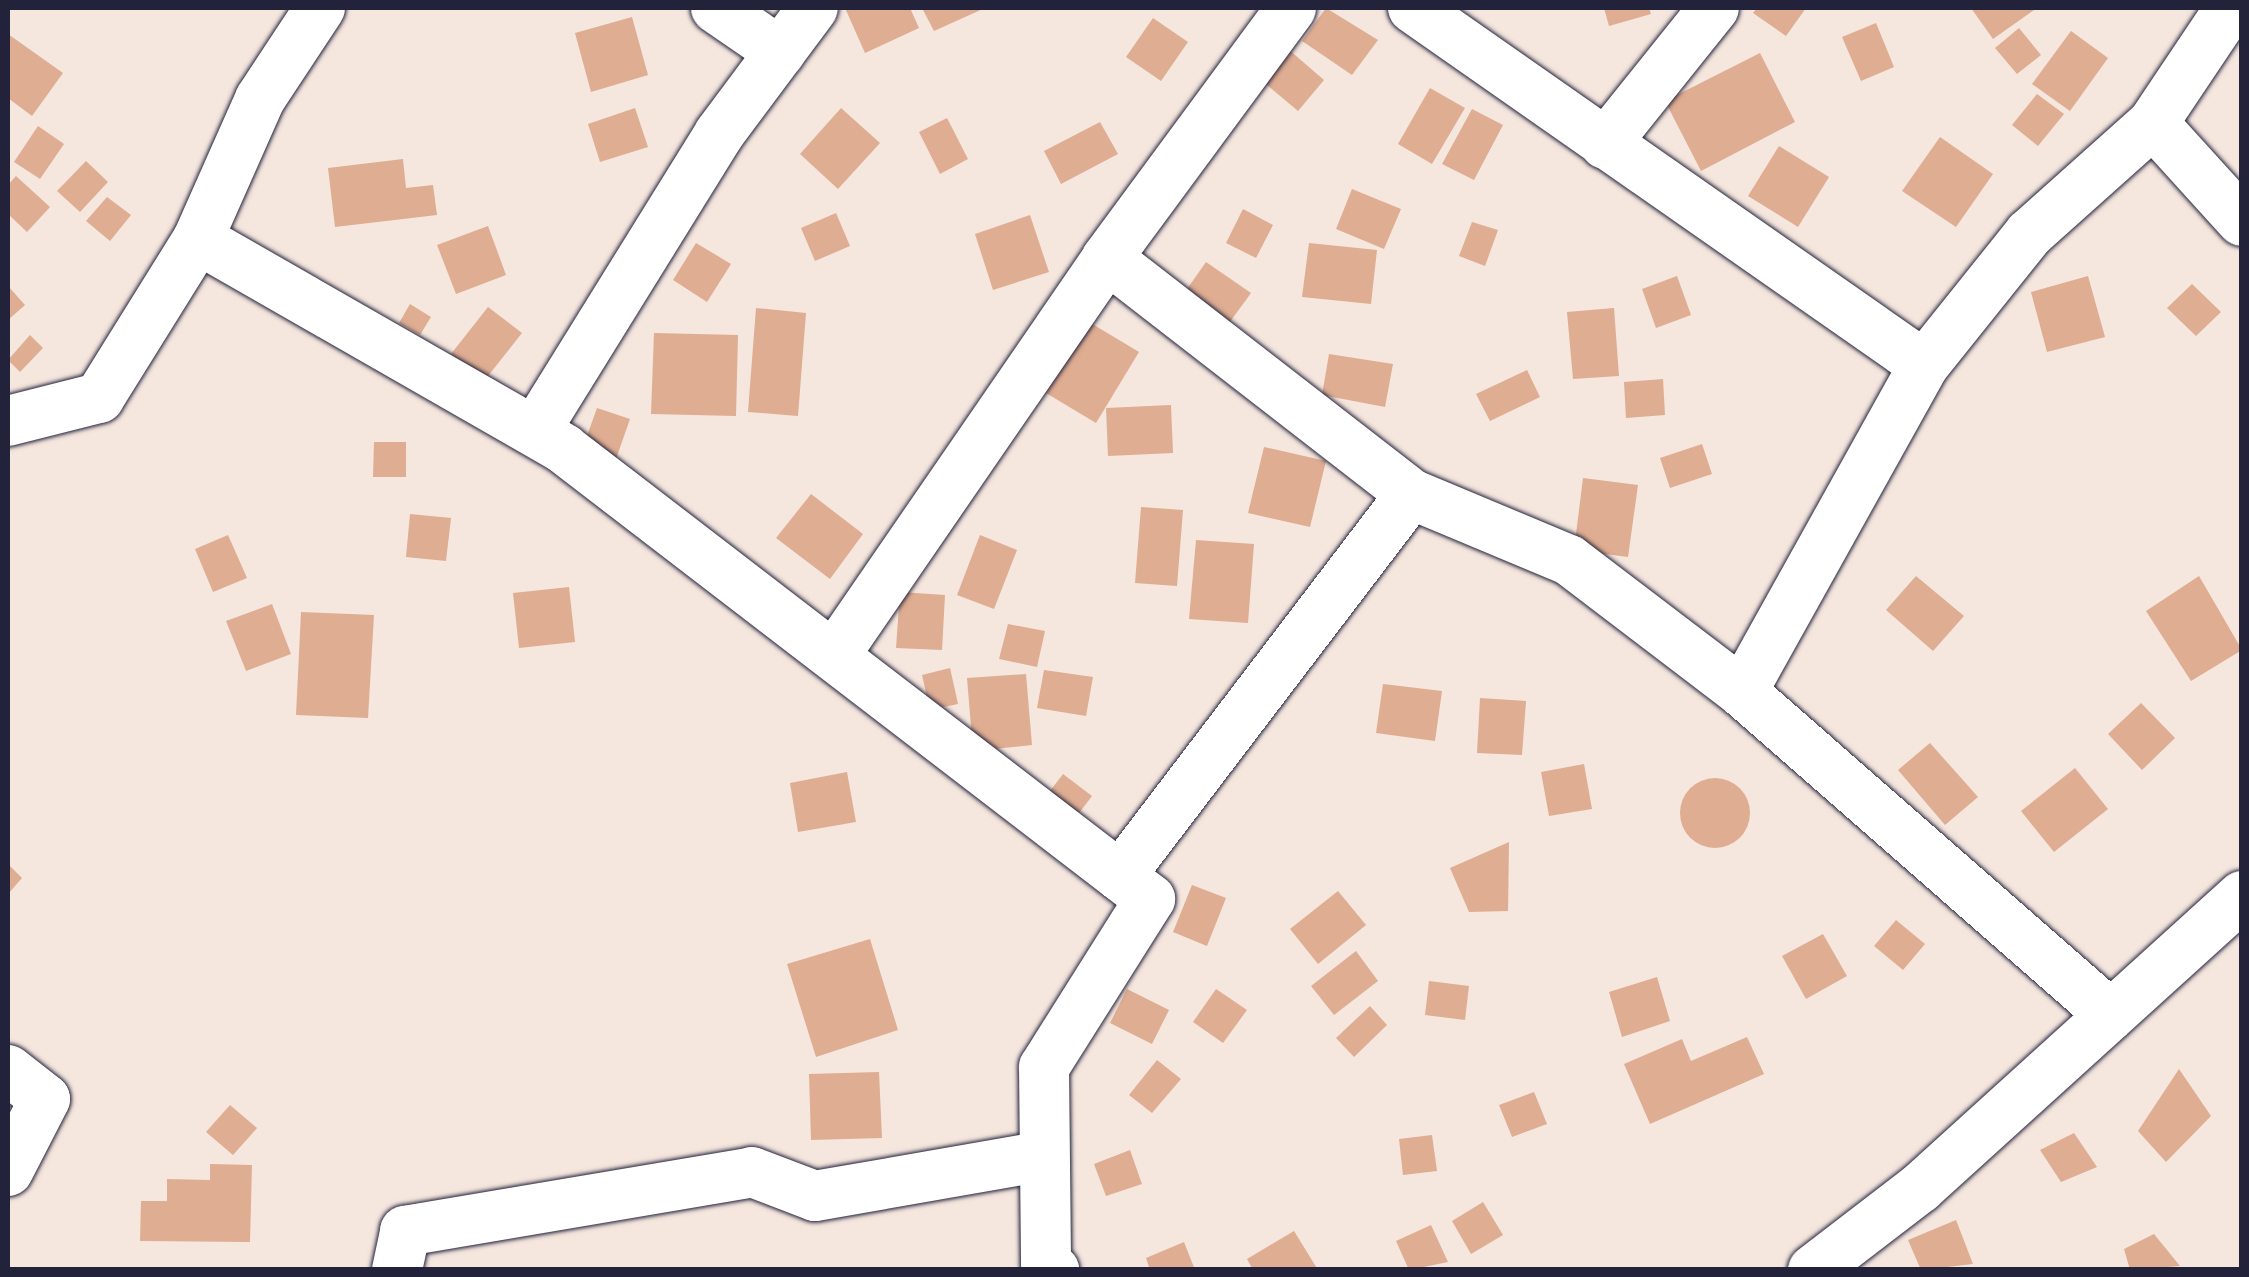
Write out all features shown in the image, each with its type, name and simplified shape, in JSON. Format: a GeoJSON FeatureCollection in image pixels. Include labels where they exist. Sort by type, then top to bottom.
{"type":"FeatureCollection","features":[{"type":"Feature","properties":{"kind":"street"},"geometry":{"type":"LineString","coordinates":[[8,421],[98,398],[198,239],[260,99],[320,8]]}},
{"type":"Feature","properties":{"kind":"street"},"geometry":{"type":"LineString","coordinates":[[716,8],[780,52]]}},
{"type":"Feature","properties":{"kind":"street"},"geometry":{"type":"LineString","coordinates":[[535,431],[719,134],[813,8]]}},
{"type":"Feature","properties":{"kind":"street"},"geometry":{"type":"LineString","coordinates":[[836,654],[1107,258],[1291,8]]}},
{"type":"Feature","properties":{"kind":"street"},"geometry":{"type":"LineString","coordinates":[[1413,8],[1924,365]]}},
{"type":"Feature","properties":{"kind":"street"},"geometry":{"type":"LineString","coordinates":[[1605,144],[1714,8]]}},
{"type":"Feature","properties":{"kind":"street"},"geometry":{"type":"LineString","coordinates":[[1742,692],[1924,365],[2029,234],[2152,123],[2230,8]]}},
{"type":"Feature","properties":{"kind":"street"},"geometry":{"type":"LineString","coordinates":[[2152,123],[2242,221]]}},
{"type":"Feature","properties":{"kind":"street"},"geometry":{"type":"LineString","coordinates":[[198,239],[535,431],[836,654],[1150,899],[1044,1066],[1046,1263],[1054,1270]]}},
{"type":"Feature","properties":{"kind":"street"},"geometry":{"type":"LineString","coordinates":[[1107,258],[1411,494],[1569,560],[1742,692],[2111,1016]]}},
{"type":"Feature","properties":{"kind":"street"},"geometry":{"type":"LineString","coordinates":[[1120,876],[1411,494]]}},
{"type":"Feature","properties":{"kind":"street"},"geometry":{"type":"LineString","coordinates":[[1829,1264],[1920,1188],[2242,896]]}},
{"type":"Feature","properties":{"kind":"street"},"geometry":{"type":"LineString","coordinates":[[8,1070],[45,1099],[8,1171]]}},
{"type":"Feature","properties":{"kind":"street"},"geometry":{"type":"LineString","coordinates":[[398,1270],[405,1231],[752,1172],[815,1196],[1044,1156]]}},
{"type":"Feature","properties":{"kind":"building"},"geometry":{"type":"Polygon","coordinates":[[[845,8],[910,8],[919,28],[865,53],[845,8]]]}},
{"type":"Feature","properties":{"kind":"building"},"geometry":{"type":"Polygon","coordinates":[[[922,8],[985,8],[934,31],[922,8]]]}},
{"type":"Feature","properties":{"kind":"building"},"geometry":{"type":"Polygon","coordinates":[[[1326,8],[1378,40],[1352,75],[1302,41],[1326,8]]]}},
{"type":"Feature","properties":{"kind":"building"},"geometry":{"type":"Polygon","coordinates":[[[1604,8],[1649,8],[1651,14],[1609,26],[1604,8]]]}},
{"type":"Feature","properties":{"kind":"building"},"geometry":{"type":"Polygon","coordinates":[[[1757,8],[1806,8],[1786,36],[1753,13],[1757,8]]]}},
{"type":"Feature","properties":{"kind":"building"},"geometry":{"type":"Polygon","coordinates":[[[1971,8],[2037,8],[1993,39],[1971,8]]]}},
{"type":"Feature","properties":{"kind":"building"},"geometry":{"type":"Polygon","coordinates":[[[632,17],[648,75],[591,92],[575,33],[632,17]]]}},
{"type":"Feature","properties":{"kind":"building"},"geometry":{"type":"Polygon","coordinates":[[[1153,18],[1188,42],[1161,81],[1126,57],[1153,18]]]}},
{"type":"Feature","properties":{"kind":"building"},"geometry":{"type":"Polygon","coordinates":[[[1876,23],[1894,67],[1861,81],[1842,37],[1876,23]]]}},
{"type":"Feature","properties":{"kind":"building"},"geometry":{"type":"Polygon","coordinates":[[[2019,28],[2041,55],[2017,74],[1995,48],[2019,28]]]}},
{"type":"Feature","properties":{"kind":"building"},"geometry":{"type":"Polygon","coordinates":[[[2071,31],[2108,58],[2070,111],[2032,84],[2071,31]]]}},
{"type":"Feature","properties":{"kind":"building"},"geometry":{"type":"Polygon","coordinates":[[[8,34],[63,73],[32,116],[8,98],[8,34]]]}},
{"type":"Feature","properties":{"kind":"building"},"geometry":{"type":"Polygon","coordinates":[[[1288,49],[1324,80],[1298,111],[1261,80],[1288,49]]]}},
{"type":"Feature","properties":{"kind":"building"},"geometry":{"type":"Polygon","coordinates":[[[1760,53],[1795,122],[1701,171],[1665,101],[1760,53]]]}},
{"type":"Feature","properties":{"kind":"building"},"geometry":{"type":"Polygon","coordinates":[[[1430,88],[1465,108],[1432,164],[1398,144],[1430,88]]]}},
{"type":"Feature","properties":{"kind":"building"},"geometry":{"type":"Polygon","coordinates":[[[2037,94],[2064,114],[2038,146],[2012,125],[2037,94]]]}},
{"type":"Feature","properties":{"kind":"building"},"geometry":{"type":"Polygon","coordinates":[[[635,108],[648,147],[600,162],[588,124],[635,108]]]}},
{"type":"Feature","properties":{"kind":"building"},"geometry":{"type":"Polygon","coordinates":[[[841,108],[880,143],[838,189],[800,154],[841,108]]]}},
{"type":"Feature","properties":{"kind":"building"},"geometry":{"type":"Polygon","coordinates":[[[1472,109],[1503,125],[1474,180],[1442,164],[1472,109]]]}},
{"type":"Feature","properties":{"kind":"building"},"geometry":{"type":"Polygon","coordinates":[[[947,118],[968,159],[940,174],[919,132],[947,118]]]}},
{"type":"Feature","properties":{"kind":"building"},"geometry":{"type":"Polygon","coordinates":[[[1100,122],[1118,154],[1061,184],[1044,151],[1100,122]]]}},
{"type":"Feature","properties":{"kind":"building"},"geometry":{"type":"Polygon","coordinates":[[[38,126],[64,144],[40,179],[14,162],[38,126]]]}},
{"type":"Feature","properties":{"kind":"building"},"geometry":{"type":"Polygon","coordinates":[[[1940,137],[1993,174],[1956,227],[1902,191],[1940,137]]]}},
{"type":"Feature","properties":{"kind":"building"},"geometry":{"type":"Polygon","coordinates":[[[1779,146],[1829,177],[1798,227],[1748,196],[1779,146]]]}},
{"type":"Feature","properties":{"kind":"building"},"geometry":{"type":"Polygon","coordinates":[[[403,159],[406,188],[433,185],[437,215],[335,227],[328,168],[403,159]]]}},
{"type":"Feature","properties":{"kind":"building"},"geometry":{"type":"Polygon","coordinates":[[[86,161],[108,182],[80,212],[57,191],[86,161]]]}},
{"type":"Feature","properties":{"kind":"building"},"geometry":{"type":"Polygon","coordinates":[[[16,176],[50,207],[27,232],[8,214],[8,185],[16,176]]]}},
{"type":"Feature","properties":{"kind":"building"},"geometry":{"type":"Polygon","coordinates":[[[1352,189],[1401,209],[1384,249],[1336,229],[1352,189]]]}},
{"type":"Feature","properties":{"kind":"building"},"geometry":{"type":"Polygon","coordinates":[[[107,197],[131,215],[110,241],[86,221],[107,197]]]}},
{"type":"Feature","properties":{"kind":"building"},"geometry":{"type":"Polygon","coordinates":[[[1243,209],[1273,225],[1256,258],[1226,243],[1243,209]]]}},
{"type":"Feature","properties":{"kind":"building"},"geometry":{"type":"Polygon","coordinates":[[[836,213],[850,246],[815,261],[801,228],[836,213]]]}},
{"type":"Feature","properties":{"kind":"building"},"geometry":{"type":"Polygon","coordinates":[[[1030,215],[1049,272],[993,290],[975,234],[1030,215]]]}},
{"type":"Feature","properties":{"kind":"building"},"geometry":{"type":"Polygon","coordinates":[[[1472,222],[1498,230],[1485,266],[1459,256],[1472,222]]]}},
{"type":"Feature","properties":{"kind":"building"},"geometry":{"type":"Polygon","coordinates":[[[488,226],[506,275],[456,294],[437,245],[488,226]]]}},
{"type":"Feature","properties":{"kind":"building"},"geometry":{"type":"Polygon","coordinates":[[[696,243],[731,264],[707,302],[673,280],[696,243]]]}},
{"type":"Feature","properties":{"kind":"building"},"geometry":{"type":"Polygon","coordinates":[[[1309,243],[1377,250],[1371,304],[1302,297],[1309,243]]]}},
{"type":"Feature","properties":{"kind":"building"},"geometry":{"type":"Polygon","coordinates":[[[1206,262],[1251,293],[1224,330],[1180,299],[1206,262]]]}},
{"type":"Feature","properties":{"kind":"building"},"geometry":{"type":"Polygon","coordinates":[[[1677,276],[1691,315],[1656,328],[1642,289],[1677,276]]]}},
{"type":"Feature","properties":{"kind":"building"},"geometry":{"type":"Polygon","coordinates":[[[2088,276],[2105,337],[2047,352],[2031,292],[2088,276]]]}},
{"type":"Feature","properties":{"kind":"building"},"geometry":{"type":"Polygon","coordinates":[[[2192,284],[2221,312],[2196,336],[2167,308],[2192,284]]]}},
{"type":"Feature","properties":{"kind":"building"},"geometry":{"type":"Polygon","coordinates":[[[8,286],[25,305],[8,320],[8,286]]]}},
{"type":"Feature","properties":{"kind":"building"},"geometry":{"type":"Polygon","coordinates":[[[410,304],[431,317],[420,335],[399,323],[410,304]]]}},
{"type":"Feature","properties":{"kind":"building"},"geometry":{"type":"Polygon","coordinates":[[[488,307],[522,333],[484,381],[451,354],[488,307]]]}},
{"type":"Feature","properties":{"kind":"building"},"geometry":{"type":"Polygon","coordinates":[[[756,308],[806,313],[798,416],[748,412],[756,308]]]}},
{"type":"Feature","properties":{"kind":"building"},"geometry":{"type":"Polygon","coordinates":[[[1614,308],[1619,376],[1573,379],[1567,312],[1614,308]]]}},
{"type":"Feature","properties":{"kind":"building"},"geometry":{"type":"Polygon","coordinates":[[[1089,322],[1139,352],[1096,423],[1046,393],[1089,322]]]}},
{"type":"Feature","properties":{"kind":"building"},"geometry":{"type":"Polygon","coordinates":[[[654,333],[738,335],[736,416],[651,414],[654,333]]]}},
{"type":"Feature","properties":{"kind":"building"},"geometry":{"type":"Polygon","coordinates":[[[30,335],[43,348],[20,372],[8,360],[30,335]]]}},
{"type":"Feature","properties":{"kind":"building"},"geometry":{"type":"Polygon","coordinates":[[[1329,354],[1393,364],[1385,407],[1322,395],[1329,354]]]}},
{"type":"Feature","properties":{"kind":"building"},"geometry":{"type":"Polygon","coordinates":[[[1527,370],[1540,397],[1490,421],[1476,394],[1527,370]]]}},
{"type":"Feature","properties":{"kind":"building"},"geometry":{"type":"Polygon","coordinates":[[[1663,379],[1665,415],[1626,418],[1624,382],[1663,379]]]}},
{"type":"Feature","properties":{"kind":"building"},"geometry":{"type":"Polygon","coordinates":[[[1171,405],[1173,453],[1108,456],[1106,408],[1171,405]]]}},
{"type":"Feature","properties":{"kind":"building"},"geometry":{"type":"Polygon","coordinates":[[[597,408],[630,419],[616,459],[583,447],[597,408]]]}},
{"type":"Feature","properties":{"kind":"building"},"geometry":{"type":"Polygon","coordinates":[[[374,442],[406,442],[406,477],[373,477],[374,442]]]}},
{"type":"Feature","properties":{"kind":"building"},"geometry":{"type":"Polygon","coordinates":[[[1702,444],[1712,474],[1670,488],[1660,458],[1702,444]]]}},
{"type":"Feature","properties":{"kind":"building"},"geometry":{"type":"Polygon","coordinates":[[[1264,447],[1326,461],[1310,527],[1248,513],[1264,447]]]}},
{"type":"Feature","properties":{"kind":"building"},"geometry":{"type":"Polygon","coordinates":[[[1583,478],[1638,485],[1628,557],[1574,550],[1583,478]]]}},
{"type":"Feature","properties":{"kind":"building"},"geometry":{"type":"Polygon","coordinates":[[[811,494],[863,534],[830,579],[776,538],[811,494]]]}},
{"type":"Feature","properties":{"kind":"building"},"geometry":{"type":"Polygon","coordinates":[[[1141,507],[1183,510],[1177,586],[1135,583],[1141,507]]]}},
{"type":"Feature","properties":{"kind":"building"},"geometry":{"type":"Polygon","coordinates":[[[410,514],[451,518],[446,561],[406,557],[410,514]]]}},
{"type":"Feature","properties":{"kind":"building"},"geometry":{"type":"Polygon","coordinates":[[[228,535],[247,578],[213,592],[195,549],[228,535]]]}},
{"type":"Feature","properties":{"kind":"building"},"geometry":{"type":"Polygon","coordinates":[[[980,535],[1017,550],[994,609],[957,595],[980,535]]]}},
{"type":"Feature","properties":{"kind":"building"},"geometry":{"type":"Polygon","coordinates":[[[1196,540],[1254,544],[1248,623],[1189,619],[1196,540]]]}},
{"type":"Feature","properties":{"kind":"building"},"geometry":{"type":"Polygon","coordinates":[[[1916,576],[1964,616],[1933,651],[1886,610],[1916,576]]]}},
{"type":"Feature","properties":{"kind":"building"},"geometry":{"type":"Polygon","coordinates":[[[2199,576],[2242,650],[2191,681],[2146,611],[2199,576]]]}},
{"type":"Feature","properties":{"kind":"building"},"geometry":{"type":"Polygon","coordinates":[[[569,587],[575,642],[519,648],[513,593],[569,587]]]}},
{"type":"Feature","properties":{"kind":"building"},"geometry":{"type":"Polygon","coordinates":[[[900,592],[945,595],[942,650],[896,648],[900,592]]]}},
{"type":"Feature","properties":{"kind":"building"},"geometry":{"type":"Polygon","coordinates":[[[272,604],[291,654],[246,671],[226,621],[272,604]]]}},
{"type":"Feature","properties":{"kind":"building"},"geometry":{"type":"Polygon","coordinates":[[[301,612],[374,615],[368,718],[296,715],[301,612]]]}},
{"type":"Feature","properties":{"kind":"building"},"geometry":{"type":"Polygon","coordinates":[[[1008,624],[1045,631],[1037,667],[999,659],[1008,624]]]}},
{"type":"Feature","properties":{"kind":"building"},"geometry":{"type":"Polygon","coordinates":[[[950,668],[958,704],[930,710],[922,675],[950,668]]]}},
{"type":"Feature","properties":{"kind":"building"},"geometry":{"type":"Polygon","coordinates":[[[1044,670],[1093,677],[1086,716],[1037,708],[1044,670]]]}},
{"type":"Feature","properties":{"kind":"building"},"geometry":{"type":"Polygon","coordinates":[[[1026,674],[1032,745],[973,751],[967,678],[1026,674]]]}},
{"type":"Feature","properties":{"kind":"building"},"geometry":{"type":"Polygon","coordinates":[[[1383,684],[1442,691],[1435,741],[1376,733],[1383,684]]]}},
{"type":"Feature","properties":{"kind":"building"},"geometry":{"type":"Polygon","coordinates":[[[1480,698],[1526,701],[1522,755],[1477,753],[1480,698]]]}},
{"type":"Feature","properties":{"kind":"building"},"geometry":{"type":"Polygon","coordinates":[[[2141,703],[2175,738],[2142,770],[2108,734],[2141,703]]]}},
{"type":"Feature","properties":{"kind":"building"},"geometry":{"type":"Polygon","coordinates":[[[1930,743],[1978,797],[1945,825],[1898,770],[1930,743]]]}},
{"type":"Feature","properties":{"kind":"building"},"geometry":{"type":"Polygon","coordinates":[[[1584,764],[1592,809],[1549,816],[1541,772],[1584,764]]]}},
{"type":"Feature","properties":{"kind":"building"},"geometry":{"type":"Polygon","coordinates":[[[2075,768],[2108,809],[2054,852],[2021,811],[2075,768]]]}},
{"type":"Feature","properties":{"kind":"building"},"geometry":{"type":"Polygon","coordinates":[[[847,772],[856,822],[798,832],[790,783],[847,772]]]}},
{"type":"Feature","properties":{"kind":"building"},"geometry":{"type":"Polygon","coordinates":[[[1063,774],[1092,796],[1073,821],[1044,799],[1063,774]]]}},
{"type":"Feature","properties":{"kind":"building"},"geometry":{"type":"Polygon","coordinates":[[[1715,778],[1740,788],[1750,813],[1740,838],[1715,848],[1690,838],[1680,813],[1690,788],[1715,778]]]}},
{"type":"Feature","properties":{"kind":"building"},"geometry":{"type":"Polygon","coordinates":[[[1509,842],[1508,911],[1469,912],[1450,868],[1509,842]]]}},
{"type":"Feature","properties":{"kind":"building"},"geometry":{"type":"Polygon","coordinates":[[[8,864],[22,878],[8,894],[8,864]]]}},
{"type":"Feature","properties":{"kind":"building"},"geometry":{"type":"Polygon","coordinates":[[[1192,885],[1226,898],[1207,946],[1173,932],[1192,885]]]}},
{"type":"Feature","properties":{"kind":"building"},"geometry":{"type":"Polygon","coordinates":[[[1338,891],[1366,925],[1318,964],[1290,929],[1338,891]]]}},
{"type":"Feature","properties":{"kind":"building"},"geometry":{"type":"Polygon","coordinates":[[[1896,920],[1925,944],[1903,970],[1874,946],[1896,920]]]}},
{"type":"Feature","properties":{"kind":"building"},"geometry":{"type":"Polygon","coordinates":[[[1823,934],[1847,976],[1806,999],[1782,956],[1823,934]]]}},
{"type":"Feature","properties":{"kind":"building"},"geometry":{"type":"Polygon","coordinates":[[[870,939],[898,1030],[816,1057],[787,964],[870,939]]]}},
{"type":"Feature","properties":{"kind":"building"},"geometry":{"type":"Polygon","coordinates":[[[1356,951],[1378,981],[1334,1015],[1311,986],[1356,951]]]}},
{"type":"Feature","properties":{"kind":"building"},"geometry":{"type":"Polygon","coordinates":[[[1657,977],[1670,1021],[1622,1037],[1609,992],[1657,977]]]}},
{"type":"Feature","properties":{"kind":"building"},"geometry":{"type":"Polygon","coordinates":[[[1429,981],[1469,986],[1465,1020],[1425,1015],[1429,981]]]}},
{"type":"Feature","properties":{"kind":"building"},"geometry":{"type":"Polygon","coordinates":[[[1127,989],[1169,1010],[1152,1044],[1110,1023],[1127,989]]]}},
{"type":"Feature","properties":{"kind":"building"},"geometry":{"type":"Polygon","coordinates":[[[1216,989],[1247,1010],[1223,1043],[1193,1022],[1216,989]]]}},
{"type":"Feature","properties":{"kind":"building"},"geometry":{"type":"Polygon","coordinates":[[[1370,1006],[1387,1025],[1354,1057],[1336,1038],[1370,1006]]]}},
{"type":"Feature","properties":{"kind":"building"},"geometry":{"type":"Polygon","coordinates":[[[1747,1037],[1764,1074],[1650,1124],[1624,1064],[1682,1039],[1691,1061],[1747,1037]]]}},
{"type":"Feature","properties":{"kind":"building"},"geometry":{"type":"Polygon","coordinates":[[[1157,1060],[1181,1079],[1152,1113],[1129,1095],[1157,1060]]]}},
{"type":"Feature","properties":{"kind":"building"},"geometry":{"type":"Polygon","coordinates":[[[2179,1069],[2211,1116],[2166,1162],[2138,1131],[2179,1069]]]}},
{"type":"Feature","properties":{"kind":"building"},"geometry":{"type":"Polygon","coordinates":[[[879,1072],[882,1138],[811,1140],[809,1074],[879,1072]]]}},
{"type":"Feature","properties":{"kind":"building"},"geometry":{"type":"Polygon","coordinates":[[[1534,1092],[1547,1124],[1512,1137],[1499,1105],[1534,1092]]]}},
{"type":"Feature","properties":{"kind":"building"},"geometry":{"type":"Polygon","coordinates":[[[230,1105],[257,1128],[233,1155],[206,1132],[230,1105]]]}},
{"type":"Feature","properties":{"kind":"building"},"geometry":{"type":"Polygon","coordinates":[[[2074,1133],[2097,1167],[2061,1182],[2040,1150],[2074,1133]]]}},
{"type":"Feature","properties":{"kind":"building"},"geometry":{"type":"Polygon","coordinates":[[[1432,1135],[1437,1171],[1403,1175],[1399,1139],[1432,1135]]]}},
{"type":"Feature","properties":{"kind":"building"},"geometry":{"type":"Polygon","coordinates":[[[1130,1150],[1142,1184],[1106,1196],[1094,1164],[1130,1150]]]}},
{"type":"Feature","properties":{"kind":"building"},"geometry":{"type":"Polygon","coordinates":[[[210,1164],[252,1165],[250,1242],[140,1241],[141,1201],[167,1201],[167,1179],[210,1180],[210,1164]]]}},
{"type":"Feature","properties":{"kind":"building"},"geometry":{"type":"Polygon","coordinates":[[[1483,1202],[1503,1235],[1471,1254],[1452,1221],[1483,1202]]]}},
{"type":"Feature","properties":{"kind":"building"},"geometry":{"type":"Polygon","coordinates":[[[1956,1220],[1973,1264],[1921,1270],[1908,1240],[1956,1220]]]}},
{"type":"Feature","properties":{"kind":"building"},"geometry":{"type":"Polygon","coordinates":[[[1431,1225],[1448,1262],[1409,1270],[1396,1241],[1431,1225]]]}},
{"type":"Feature","properties":{"kind":"building"},"geometry":{"type":"Polygon","coordinates":[[[1294,1231],[1318,1270],[1253,1270],[1247,1259],[1294,1231]]]}},
{"type":"Feature","properties":{"kind":"building"},"geometry":{"type":"Polygon","coordinates":[[[2154,1234],[2180,1266],[2130,1270],[2124,1249],[2154,1234]]]}},
{"type":"Feature","properties":{"kind":"building"},"geometry":{"type":"Polygon","coordinates":[[[1184,1242],[1195,1270],[1150,1270],[1146,1258],[1184,1242]]]}}]}
